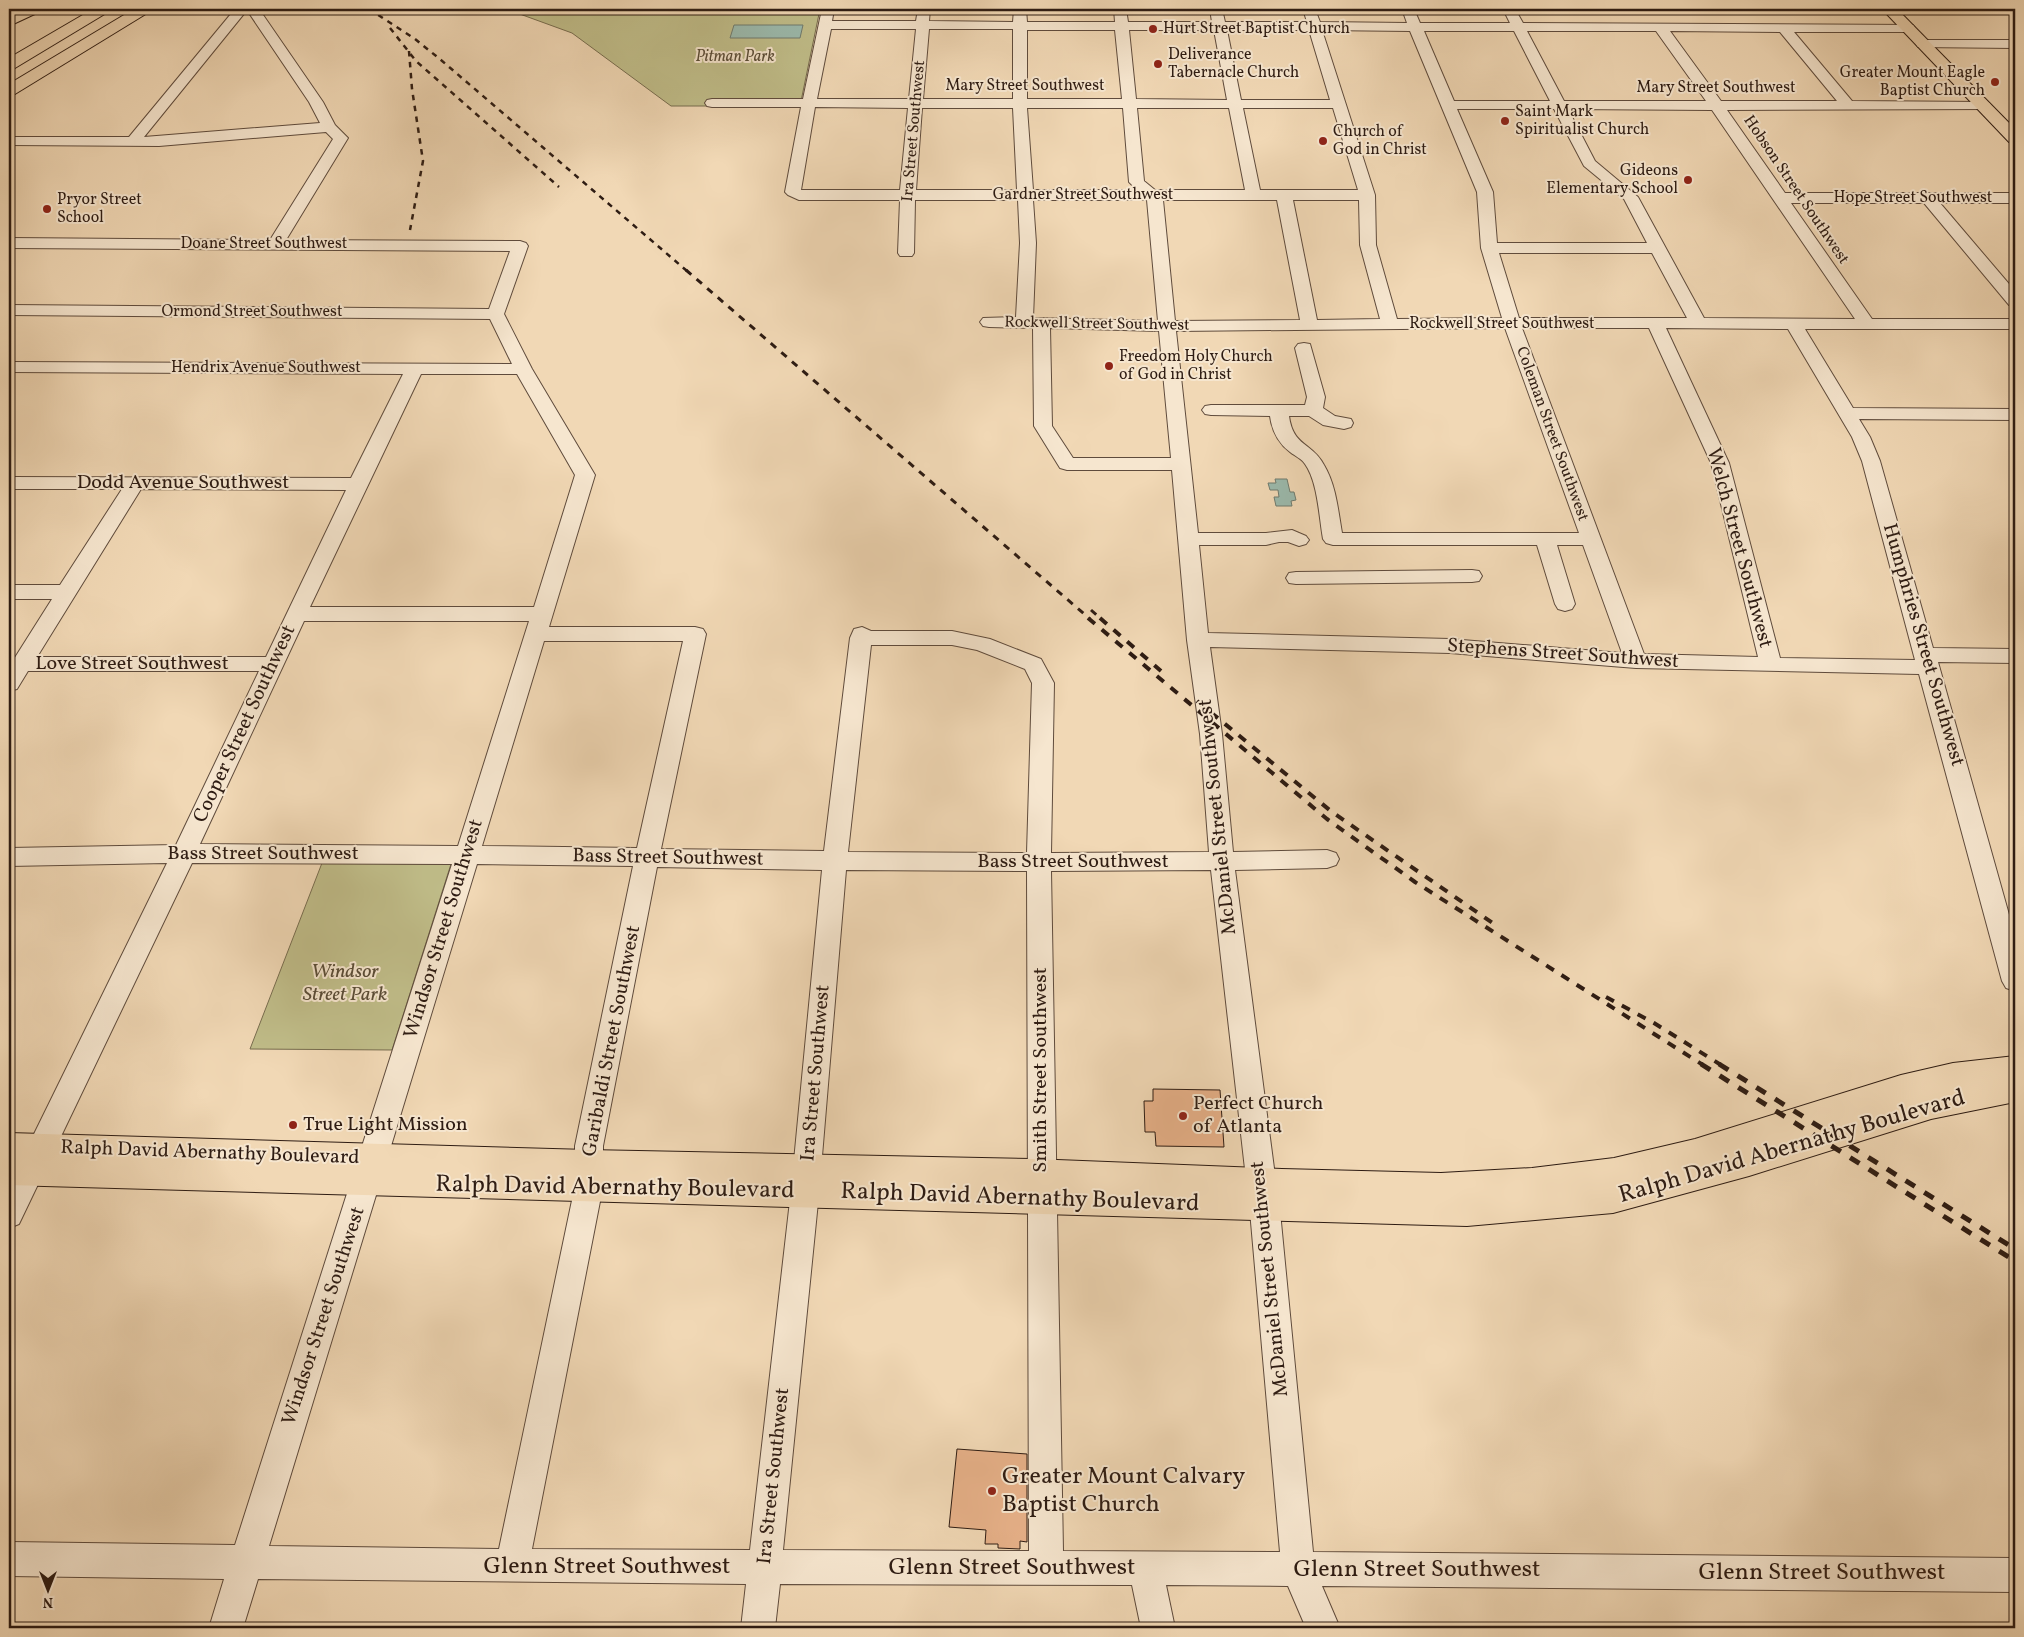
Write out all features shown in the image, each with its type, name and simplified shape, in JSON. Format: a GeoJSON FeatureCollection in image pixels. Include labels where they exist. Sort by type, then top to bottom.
{"type":"FeatureCollection","features":[{"type":"Feature","properties":{"kind":"main road"},"geometry":{"type":"LineString","coordinates":[[9,22],[34,9]]}},
{"type":"Feature","properties":{"kind":"main road"},"geometry":{"type":"LineString","coordinates":[[9,65],[103,9]]}},
{"type":"Feature","properties":{"kind":"main road"},"geometry":{"type":"LineString","coordinates":[[9,91],[144,9]]}},
{"type":"Feature","properties":{"kind":"main road"},"geometry":{"type":"LineString","coordinates":[[1889,9],[2012,132]]}},
{"type":"Feature","properties":{"kind":"main road","name":"Ralph David Abernathy Boulevard"},"geometry":{"type":"LineString","coordinates":[[1262,1194],[1440,1188],[1532,1183],[1578,1178],[1614,1172],[1695,1153],[1824,1111],[1917,1084],[1954,1076],[2015,1069]]}},
{"type":"Feature","properties":{"kind":"main road","name":"Ralph David Abernathy Boulevard"},"geometry":{"type":"LineString","coordinates":[[9,1147],[27,1163],[1041,1186],[1262,1194],[1467,1211],[1613,1198],[1749,1162],[1931,1105],[2015,1089]]}},
{"type":"Feature","properties":{"kind":"street"},"geometry":{"type":"LineString","coordinates":[[133,142],[242,9]]}},
{"type":"Feature","properties":{"kind":"street"},"geometry":{"type":"LineString","coordinates":[[253,9],[316,102],[329,127],[341,138],[275,244]]}},
{"type":"Feature","properties":{"kind":"street"},"geometry":{"type":"LineString","coordinates":[[810,103],[828,9]]}},
{"type":"Feature","properties":{"kind":"street","name":"Ira Street Southwest"},"geometry":{"type":"LineString","coordinates":[[906,253],[908,195],[924,9]]}},
{"type":"Feature","properties":{"kind":"street"},"geometry":{"type":"LineString","coordinates":[[1020,9],[1020,104],[1032,323],[1042,426],[1067,464],[1181,464]]}},
{"type":"Feature","properties":{"kind":"street"},"geometry":{"type":"LineString","coordinates":[[1216,9],[1253,194]]}},
{"type":"Feature","properties":{"kind":"street"},"geometry":{"type":"LineString","coordinates":[[1309,9],[1366,195],[1368,245],[1390,324]]}},
{"type":"Feature","properties":{"kind":"street","name":"Coleman Street Southwest"},"geometry":{"type":"LineString","coordinates":[[1408,9],[1485,192],[1489,248],[1512,323],[1582,539],[1636,661]]}},
{"type":"Feature","properties":{"kind":"street"},"geometry":{"type":"LineString","coordinates":[[1509,9],[1589,163],[1630,198],[1698,323]]}},
{"type":"Feature","properties":{"kind":"street"},"geometry":{"type":"LineString","coordinates":[[824,25],[1020,26],[1121,17],[1219,26],[1908,28]]}},
{"type":"Feature","properties":{"kind":"street","name":"McDaniel Street Southwest"},"geometry":{"type":"LineString","coordinates":[[1121,17],[1137,182],[1155,199],[1198,640],[1211,734],[1222,862],[1262,1194],[1298,1569],[1323,1628]]}},
{"type":"Feature","properties":{"kind":"street","name":"Hobson Street Southwest"},"geometry":{"type":"LineString","coordinates":[[1660,27],[1717,106],[1866,324]]}},
{"type":"Feature","properties":{"kind":"street"},"geometry":{"type":"LineString","coordinates":[[1784,28],[1848,106]]}},
{"type":"Feature","properties":{"kind":"street"},"geometry":{"type":"LineString","coordinates":[[1924,44],[2015,44]]}},
{"type":"Feature","properties":{"kind":"street","name":"Mary Street Southwest"},"geometry":{"type":"LineString","coordinates":[[712,103],[1338,104]]}},
{"type":"Feature","properties":{"kind":"street","name":"Gardner Street Southwest"},"geometry":{"type":"LineString","coordinates":[[810,103],[793,192],[799,195],[1366,195]]}},
{"type":"Feature","properties":{"kind":"street","name":"Mary Street Southwest"},"geometry":{"type":"LineString","coordinates":[[1449,105],[1984,106]]}},
{"type":"Feature","properties":{"kind":"street"},"geometry":{"type":"LineString","coordinates":[[11,141],[159,142],[329,127]]}},
{"type":"Feature","properties":{"kind":"street"},"geometry":{"type":"LineString","coordinates":[[1284,195],[1310,325]]}},
{"type":"Feature","properties":{"kind":"street","name":"Hope Street Southwest"},"geometry":{"type":"LineString","coordinates":[[1780,198],[2015,198]]}},
{"type":"Feature","properties":{"kind":"street"},"geometry":{"type":"LineString","coordinates":[[1928,198],[2015,301]]}},
{"type":"Feature","properties":{"kind":"street","name":"Doane Street Southwest"},"geometry":{"type":"LineString","coordinates":[[9,242],[520,246],[496,314]]}},
{"type":"Feature","properties":{"kind":"street"},"geometry":{"type":"LineString","coordinates":[[1489,248],[1657,248]]}},
{"type":"Feature","properties":{"kind":"street","name":"Ormond Street Southwest"},"geometry":{"type":"LineString","coordinates":[[9,310],[496,314]]}},
{"type":"Feature","properties":{"kind":"street","name":"Windsor Street Southwest"},"geometry":{"type":"LineString","coordinates":[[226,1628],[585,475],[523,369],[496,314]]}},
{"type":"Feature","properties":{"kind":"street","name":"Rockwell Street Southwest"},"geometry":{"type":"LineString","coordinates":[[989,322],[1168,326],[1512,323],[2015,324]]}},
{"type":"Feature","properties":{"kind":"street","name":"Welch Street Southwest"},"geometry":{"type":"LineString","coordinates":[[1655,323],[1720,463],[1771,666]]}},
{"type":"Feature","properties":{"kind":"street","name":"Humphries Street Southwest"},"geometry":{"type":"LineString","coordinates":[[1794,324],[1848,413],[1872,461],[2015,981]]}},
{"type":"Feature","properties":{"kind":"street"},"geometry":{"type":"LineString","coordinates":[[1304,348],[1316,397],[1313,410]]}},
{"type":"Feature","properties":{"kind":"street","name":"Hendrix Avenue Southwest"},"geometry":{"type":"LineString","coordinates":[[9,367],[523,369]]}},
{"type":"Feature","properties":{"kind":"street","name":"Cooper Street Southwest"},"geometry":{"type":"LineString","coordinates":[[9,1214],[27,1163],[184,853],[414,368]]}},
{"type":"Feature","properties":{"kind":"street"},"geometry":{"type":"LineString","coordinates":[[1211,410],[1313,410],[1330,421],[1344,423]]}},
{"type":"Feature","properties":{"kind":"street"},"geometry":{"type":"LineString","coordinates":[[1278,411],[1282,429],[1288,440],[1315,464],[1328,509],[1333,539]]}},
{"type":"Feature","properties":{"kind":"street"},"geometry":{"type":"LineString","coordinates":[[1848,413],[2015,414]]}},
{"type":"Feature","properties":{"kind":"street","name":"Dodd Avenue Southwest"},"geometry":{"type":"LineString","coordinates":[[9,483],[358,484]]}},
{"type":"Feature","properties":{"kind":"street"},"geometry":{"type":"LineString","coordinates":[[9,684],[135,483]]}},
{"type":"Feature","properties":{"kind":"street"},"geometry":{"type":"LineString","coordinates":[[1188,539],[1266,539],[1279,544],[1288,544],[1299,540],[1333,539],[1582,539]]}},
{"type":"Feature","properties":{"kind":"street"},"geometry":{"type":"LineString","coordinates":[[1382,539],[1391,576]]}},
{"type":"Feature","properties":{"kind":"street"},"geometry":{"type":"LineString","coordinates":[[1545,540],[1565,604]]}},
{"type":"Feature","properties":{"kind":"street"},"geometry":{"type":"LineString","coordinates":[[1296,578],[1472,576]]}},
{"type":"Feature","properties":{"kind":"street"},"geometry":{"type":"LineString","coordinates":[[9,592],[67,592]]}},
{"type":"Feature","properties":{"kind":"street"},"geometry":{"type":"LineString","coordinates":[[296,614],[539,624]]}},
{"type":"Feature","properties":{"kind":"street","name":"Garibaldi Street Southwest"},"geometry":{"type":"LineString","coordinates":[[512,1566],[589,1175],[589,1146],[647,858],[695,634],[539,624]]}},
{"type":"Feature","properties":{"kind":"street","name":"Ira Street Southwest"},"geometry":{"type":"LineString","coordinates":[[758,1628],[806,1180],[835,860],[861,636],[952,638],[982,644],[1033,664]]}},
{"type":"Feature","properties":{"kind":"street","name":"Stephens Street Southwest"},"geometry":{"type":"LineString","coordinates":[[1198,640],[1450,646],[1636,661],[1771,666],[2015,656]]}},
{"type":"Feature","properties":{"kind":"street","name":"Love Street Southwest"},"geometry":{"type":"LineString","coordinates":[[21,664],[273,664]]}},
{"type":"Feature","properties":{"kind":"street","name":"Smith Street Southwest"},"geometry":{"type":"LineString","coordinates":[[1033,664],[1043,683],[1039,862],[1046,1568]]}},
{"type":"Feature","properties":{"kind":"street","name":"Bass Street Southwest"},"geometry":{"type":"LineString","coordinates":[[9,857],[184,853],[326,853],[1039,862],[1222,862],[1327,859]]}},
{"type":"Feature","properties":{"kind":"street","name":"Glenn Street Southwest"},"geometry":{"type":"LineString","coordinates":[[9,1559],[512,1566],[1298,1569],[2015,1575]]}},
{"type":"Feature","properties":{"kind":"street"},"geometry":{"type":"LineString","coordinates":[[1146,1569],[1158,1628]]}},
{"type":"Feature","properties":{"kind":"green space","name":"Pitman Park"},"geometry":{"type":"Polygon","coordinates":[[[506,9],[820,9],[800,106],[671,106],[572,33],[506,9]]]}},
{"type":"Feature","properties":{"kind":"green space","name":"Windsor Street Park"},"geometry":{"type":"Polygon","coordinates":[[[322,863],[451,864],[392,1050],[250,1049],[322,863]]]}},
{"type":"Feature","properties":{"kind":"shaded area"},"geometry":{"type":"Polygon","coordinates":[[[734,25],[803,25],[800,38],[730,38],[734,25]]]}},
{"type":"Feature","properties":{"kind":"shaded area"},"geometry":{"type":"Polygon","coordinates":[[[1275,479],[1287,479],[1290,492],[1294,492],[1296,500],[1291,501],[1292,506],[1276,506],[1274,497],[1279,497],[1278,490],[1270,490],[1268,483],[1276,483],[1275,479]]]}},
{"type":"Feature","properties":{"kind":"building","name":"Perfect Church of Atlanta"},"geometry":{"type":"Polygon","coordinates":[[[1153,1089],[1220,1090],[1224,1147],[1156,1146],[1155,1132],[1145,1132],[1144,1101],[1153,1101],[1153,1089]]]}},
{"type":"Feature","properties":{"kind":"building","name":"Greater Mount Calvary Baptist Church"},"geometry":{"type":"Polygon","coordinates":[[[957,1449],[1027,1454],[1027,1542],[1020,1541],[1020,1549],[998,1548],[998,1544],[985,1544],[986,1530],[949,1527],[957,1449]]]}},
{"type":"Feature","properties":{"kind":"railway"},"geometry":{"type":"LineString","coordinates":[[369,9],[415,39],[441,60],[687,271]]}},
{"type":"Feature","properties":{"kind":"railway"},"geometry":{"type":"LineString","coordinates":[[390,28],[409,52]]}},
{"type":"Feature","properties":{"kind":"railway"},"geometry":{"type":"LineString","coordinates":[[409,52],[416,61],[559,187]]}},
{"type":"Feature","properties":{"kind":"railway"},"geometry":{"type":"LineString","coordinates":[[409,52],[412,89],[423,161],[410,230]]}},
{"type":"Feature","properties":{"kind":"railway"},"geometry":{"type":"LineString","coordinates":[[686,270],[1090,619]]}},
{"type":"Feature","properties":{"kind":"railway"},"geometry":{"type":"LineString","coordinates":[[1091,610],[1101,619]]}},
{"type":"Feature","properties":{"kind":"railway"},"geometry":{"type":"LineString","coordinates":[[1088,618],[1327,819],[1415,882],[1703,1065]]}},
{"type":"Feature","properties":{"kind":"railway"},"geometry":{"type":"LineString","coordinates":[[1100,618],[1161,671]]}},
{"type":"Feature","properties":{"kind":"railway"},"geometry":{"type":"LineString","coordinates":[[1197,701],[1332,812],[1497,926]]}},
{"type":"Feature","properties":{"kind":"railway"},"geometry":{"type":"LineString","coordinates":[[1606,997],[1654,1023],[1721,1065]]}},
{"type":"Feature","properties":{"kind":"railway"},"geometry":{"type":"LineString","coordinates":[[1701,1064],[2015,1261]]}},
{"type":"Feature","properties":{"kind":"railway"},"geometry":{"type":"LineString","coordinates":[[1719,1064],[2015,1249]]}},
{"type":"Feature","properties":{"kind":"place","name":"Hurt Street Baptist Church"},"geometry":{"type":"Point","coordinates":[1153,29]}},
{"type":"Feature","properties":{"kind":"place","name":"Deliverance Tabernacle Church"},"geometry":{"type":"Point","coordinates":[1158,64]}},
{"type":"Feature","properties":{"kind":"place","name":"Greater Mount Eagle Baptist Church"},"geometry":{"type":"Point","coordinates":[1995,82]}},
{"type":"Feature","properties":{"kind":"place","name":"Saint Mark Spiritualist Church"},"geometry":{"type":"Point","coordinates":[1505,121]}},
{"type":"Feature","properties":{"kind":"place","name":"Church of God in Christ"},"geometry":{"type":"Point","coordinates":[1323,141]}},
{"type":"Feature","properties":{"kind":"place","name":"Gideons Elementary School"},"geometry":{"type":"Point","coordinates":[1688,180]}},
{"type":"Feature","properties":{"kind":"place","name":"Pryor Street School"},"geometry":{"type":"Point","coordinates":[47,209]}},
{"type":"Feature","properties":{"kind":"place","name":"Freedom Holy Church of God in Christ"},"geometry":{"type":"Point","coordinates":[1109,366]}},
{"type":"Feature","properties":{"kind":"place","name":"Perfect Church of Atlanta"},"geometry":{"type":"Point","coordinates":[1183,1116]}},
{"type":"Feature","properties":{"kind":"place","name":"True Light Mission"},"geometry":{"type":"Point","coordinates":[293,1125]}},
{"type":"Feature","properties":{"kind":"place","name":"Greater Mount Calvary Baptist Church"},"geometry":{"type":"Point","coordinates":[992,1491]}}]}
